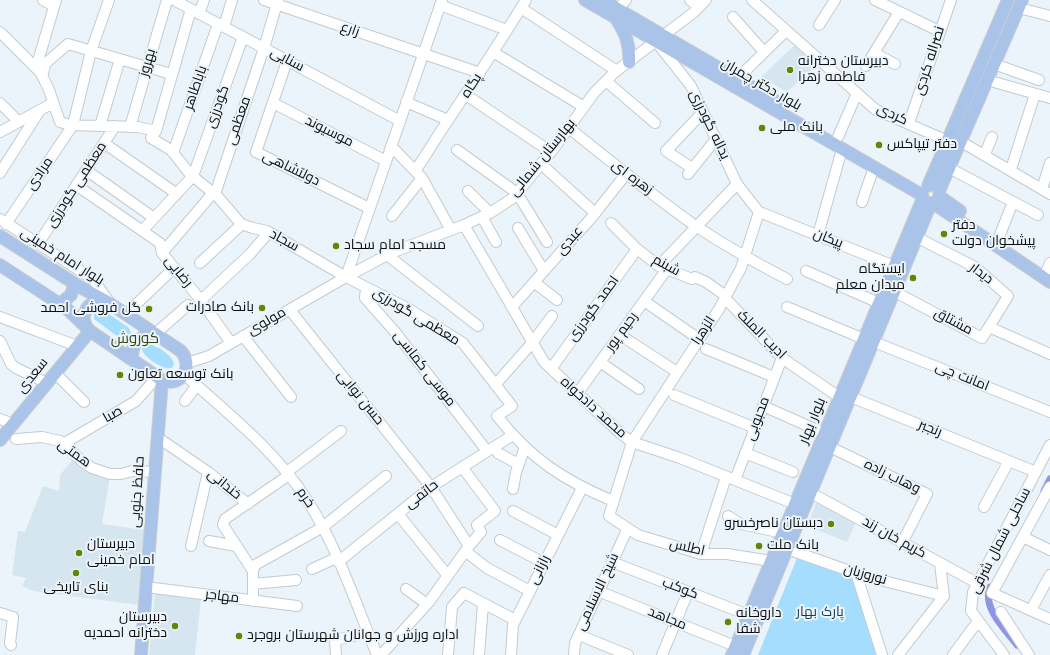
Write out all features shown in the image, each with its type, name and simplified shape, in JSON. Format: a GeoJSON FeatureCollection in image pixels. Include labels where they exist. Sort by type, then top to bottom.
{"type":"FeatureCollection","features":[{"type":"Feature","properties":{"kind":"main road","name":"بلوار دکتر چمران"},"geometry":{"type":"LineString","coordinates":[[585,0],[620,9]]}},
{"type":"Feature","properties":{"kind":"main road","name":"بلوار دکتر چمران"},"geometry":{"type":"LineString","coordinates":[[602,0],[620,9],[660,38],[842,149],[874,168],[930,195]]}},
{"type":"Feature","properties":{"kind":"main road"},"geometry":{"type":"LineString","coordinates":[[943,166],[948,141],[1006,0]]}},
{"type":"Feature","properties":{"kind":"main road"},"geometry":{"type":"LineString","coordinates":[[943,166],[960,141],[1020,4]]}},
{"type":"Feature","properties":{"kind":"main road"},"geometry":{"type":"LineString","coordinates":[[620,9],[628,43],[629,62]]}},
{"type":"Feature","properties":{"kind":"main road","name":"بلوار دکتر چمران"},"geometry":{"type":"LineString","coordinates":[[660,38],[737,78],[838,137],[930,195]]}},
{"type":"Feature","properties":{"kind":"main road","name":"بلوار بهار"},"geometry":{"type":"LineString","coordinates":[[869,340],[896,292],[913,236],[943,166]]}},
{"type":"Feature","properties":{"kind":"main road"},"geometry":{"type":"LineString","coordinates":[[930,195],[999,237],[1049,272]]}},
{"type":"Feature","properties":{"kind":"main road"},"geometry":{"type":"LineString","coordinates":[[930,195],[1049,272]]}},
{"type":"Feature","properties":{"kind":"main road","name":"بلوار امام خمینی"},"geometry":{"type":"LineString","coordinates":[[0,236],[74,284],[109,303]]}},
{"type":"Feature","properties":{"kind":"main road","name":"بلوار بهار"},"geometry":{"type":"LineString","coordinates":[[737,652],[767,585],[771,561],[824,433],[845,397],[862,358],[869,340],[879,303],[894,266],[913,236]]}},
{"type":"Feature","properties":{"kind":"main road"},"geometry":{"type":"LineString","coordinates":[[0,265],[60,304],[88,329],[159,378],[172,382],[178,380],[186,368],[181,351],[109,303],[98,301],[88,306],[83,316],[88,329]]}},
{"type":"Feature","properties":{"kind":"main road"},"geometry":{"type":"LineString","coordinates":[[60,304],[67,300],[71,295],[74,284]]}},
{"type":"Feature","properties":{"kind":"main road"},"geometry":{"type":"LineString","coordinates":[[116,349],[125,347],[134,339],[137,329],[131,317]]}},
{"type":"Feature","properties":{"kind":"main road","name":"سعدی"},"geometry":{"type":"LineString","coordinates":[[0,440],[77,346],[88,329]]}},
{"type":"Feature","properties":{"kind":"main road"},"geometry":{"type":"LineString","coordinates":[[133,360],[132,351],[137,342],[146,335],[155,334]]}},
{"type":"Feature","properties":{"kind":"main road","name":"حافظ جنوبی"},"geometry":{"type":"LineString","coordinates":[[141,655],[158,437],[159,378]]}},
{"type":"Feature","properties":{"kind":"main road","name":"بلوار بهار"},"geometry":{"type":"LineString","coordinates":[[737,652],[748,615],[787,549],[811,493],[830,447],[845,397]]}},
{"type":"Feature","properties":{"kind":"street"},"geometry":{"type":"LineString","coordinates":[[39,72],[55,3],[43,0]]}},
{"type":"Feature","properties":{"kind":"street"},"geometry":{"type":"LineString","coordinates":[[73,125],[91,51],[109,0]]}},
{"type":"Feature","properties":{"kind":"street","name":"سنایی"},"geometry":{"type":"LineString","coordinates":[[173,0],[400,121]]}},
{"type":"Feature","properties":{"kind":"street","name":"بهروز"},"geometry":{"type":"LineString","coordinates":[[130,126],[147,67],[173,0]]}},
{"type":"Feature","properties":{"kind":"street"},"geometry":{"type":"LineString","coordinates":[[200,263],[242,224],[214,194],[193,176],[173,153],[151,138],[156,131],[172,74],[195,12],[204,0]]}},
{"type":"Feature","properties":{"kind":"street","name":"باباطاهر"},"geometry":{"type":"LineString","coordinates":[[173,153],[221,25],[232,0]]}},
{"type":"Feature","properties":{"kind":"street","name":"زارع"},"geometry":{"type":"LineString","coordinates":[[264,0],[277,2],[480,74]]}},
{"type":"Feature","properties":{"kind":"street"},"geometry":{"type":"LineString","coordinates":[[690,0],[703,4]]}},
{"type":"Feature","properties":{"kind":"street","name":"کردی"},"geometry":{"type":"LineString","coordinates":[[752,0],[876,110],[910,123],[948,141]]}},
{"type":"Feature","properties":{"kind":"street"},"geometry":{"type":"LineString","coordinates":[[819,25],[835,0]]}},
{"type":"Feature","properties":{"kind":"street"},"geometry":{"type":"LineString","coordinates":[[875,0],[939,31]]}},
{"type":"Feature","properties":{"kind":"street","name":"نصراله کردی"},"geometry":{"type":"LineString","coordinates":[[910,123],[939,31],[951,0]]}},
{"type":"Feature","properties":{"kind":"street"},"geometry":{"type":"LineString","coordinates":[[264,48],[277,2]]}},
{"type":"Feature","properties":{"kind":"street"},"geometry":{"type":"LineString","coordinates":[[346,276],[440,2],[507,30]]}},
{"type":"Feature","properties":{"kind":"street"},"geometry":{"type":"LineString","coordinates":[[523,4],[617,71]]}},
{"type":"Feature","properties":{"kind":"street","name":"پگاه"},"geometry":{"type":"LineString","coordinates":[[392,216],[419,174],[448,120],[480,74],[523,4]]}},
{"type":"Feature","properties":{"kind":"street","name":"بهارستان شمالی"},"geometry":{"type":"LineString","coordinates":[[346,276],[387,255],[486,215],[517,193],[551,152],[594,93],[617,71],[703,4]]}},
{"type":"Feature","properties":{"kind":"street"},"geometry":{"type":"LineString","coordinates":[[1020,4],[1050,16]]}},
{"type":"Feature","properties":{"kind":"street"},"geometry":{"type":"LineString","coordinates":[[866,66],[899,12]]}},
{"type":"Feature","properties":{"kind":"street"},"geometry":{"type":"LineString","coordinates":[[733,17],[764,52]]}},
{"type":"Feature","properties":{"kind":"street"},"geometry":{"type":"LineString","coordinates":[[737,78],[786,31]]}},
{"type":"Feature","properties":{"kind":"street"},"geometry":{"type":"LineString","coordinates":[[0,32],[39,72],[60,122],[73,125],[130,126],[156,131]]}},
{"type":"Feature","properties":{"kind":"street","name":"گودرزی"},"geometry":{"type":"LineString","coordinates":[[193,176],[243,37]]}},
{"type":"Feature","properties":{"kind":"street","name":"یداله گودرزی"},"geometry":{"type":"LineString","coordinates":[[660,38],[691,86],[737,184],[760,212]]}},
{"type":"Feature","properties":{"kind":"street"},"geometry":{"type":"LineString","coordinates":[[39,72],[46,63],[68,44],[172,74]]}},
{"type":"Feature","properties":{"kind":"street","name":"معظمی"},"geometry":{"type":"LineString","coordinates":[[214,194],[264,48]]}},
{"type":"Feature","properties":{"kind":"street"},"geometry":{"type":"LineString","coordinates":[[493,52],[584,108]]}},
{"type":"Feature","properties":{"kind":"street"},"geometry":{"type":"LineString","coordinates":[[874,53],[895,64]]}},
{"type":"Feature","properties":{"kind":"street"},"geometry":{"type":"LineString","coordinates":[[100,126],[120,59]]}},
{"type":"Feature","properties":{"kind":"street","name":"دولتشاهی"},"geometry":{"type":"LineString","coordinates":[[287,61],[256,152],[369,208]]}},
{"type":"Feature","properties":{"kind":"street"},"geometry":{"type":"LineString","coordinates":[[994,64],[1039,80]]}},
{"type":"Feature","properties":{"kind":"street"},"geometry":{"type":"LineString","coordinates":[[987,80],[1050,98]]}},
{"type":"Feature","properties":{"kind":"street"},"geometry":{"type":"LineString","coordinates":[[606,81],[655,123]]}},
{"type":"Feature","properties":{"kind":"street"},"geometry":{"type":"LineString","coordinates":[[838,137],[857,93]]}},
{"type":"Feature","properties":{"kind":"street"},"geometry":{"type":"LineString","coordinates":[[1010,169],[1035,94]]}},
{"type":"Feature","properties":{"kind":"street"},"geometry":{"type":"LineString","coordinates":[[466,95],[551,152]]}},
{"type":"Feature","properties":{"kind":"street"},"geometry":{"type":"LineString","coordinates":[[406,102],[448,120]]}},
{"type":"Feature","properties":{"kind":"street"},"geometry":{"type":"LineString","coordinates":[[0,103],[19,122]]}},
{"type":"Feature","properties":{"kind":"street"},"geometry":{"type":"LineString","coordinates":[[0,132],[53,103]]}},
{"type":"Feature","properties":{"kind":"street","name":"موسیوند"},"geometry":{"type":"LineString","coordinates":[[273,103],[386,161]]}},
{"type":"Feature","properties":{"kind":"street"},"geometry":{"type":"LineString","coordinates":[[0,173],[40,110]]}},
{"type":"Feature","properties":{"kind":"street"},"geometry":{"type":"LineString","coordinates":[[703,112],[666,151],[690,171],[716,139]]}},
{"type":"Feature","properties":{"kind":"street","name":"مرادی"},"geometry":{"type":"LineString","coordinates":[[3,221],[73,125]]}},
{"type":"Feature","properties":{"kind":"street","name":"معظمی گودرزی"},"geometry":{"type":"LineString","coordinates":[[38,244],[115,126]]}},
{"type":"Feature","properties":{"kind":"street","name":"زهره ای"},"geometry":{"type":"LineString","coordinates":[[568,128],[626,174],[696,226],[745,257],[787,279]]}},
{"type":"Feature","properties":{"kind":"street"},"geometry":{"type":"LineString","coordinates":[[985,154],[992,138]]}},
{"type":"Feature","properties":{"kind":"street"},"geometry":{"type":"LineString","coordinates":[[960,141],[985,154],[1046,192],[1050,163]]}},
{"type":"Feature","properties":{"kind":"street"},"geometry":{"type":"LineString","coordinates":[[104,143],[177,194]]}},
{"type":"Feature","properties":{"kind":"street"},"geometry":{"type":"LineString","coordinates":[[391,146],[419,174],[451,230]]}},
{"type":"Feature","properties":{"kind":"street"},"geometry":{"type":"LineString","coordinates":[[818,235],[842,149]]}},
{"type":"Feature","properties":{"kind":"street"},"geometry":{"type":"LineString","coordinates":[[457,150],[517,193],[548,242]]}},
{"type":"Feature","properties":{"kind":"street"},"geometry":{"type":"LineString","coordinates":[[541,164],[595,212]]}},
{"type":"Feature","properties":{"kind":"street"},"geometry":{"type":"LineString","coordinates":[[943,166],[1038,215]]}},
{"type":"Feature","properties":{"kind":"street"},"geometry":{"type":"LineString","coordinates":[[862,202],[874,168]]}},
{"type":"Feature","properties":{"kind":"street"},"geometry":{"type":"LineString","coordinates":[[86,170],[154,218]]}},
{"type":"Feature","properties":{"kind":"street","name":"عبدی"},"geometry":{"type":"LineString","coordinates":[[512,307],[626,174]]}},
{"type":"Feature","properties":{"kind":"street"},"geometry":{"type":"LineString","coordinates":[[143,230],[193,176]]}},
{"type":"Feature","properties":{"kind":"street","name":"رحیم پور"},"geometry":{"type":"LineString","coordinates":[[577,394],[644,301],[663,268],[696,226],[737,184]]}},
{"type":"Feature","properties":{"kind":"street","name":"رضایی"},"geometry":{"type":"LineString","coordinates":[[76,185],[160,243],[162,253],[201,300],[232,343]]}},
{"type":"Feature","properties":{"kind":"street"},"geometry":{"type":"LineString","coordinates":[[468,191],[486,215],[496,242]]}},
{"type":"Feature","properties":{"kind":"street"},"geometry":{"type":"LineString","coordinates":[[162,253],[214,194]]}},
{"type":"Feature","properties":{"kind":"street"},"geometry":{"type":"LineString","coordinates":[[999,237],[1013,202]]}},
{"type":"Feature","properties":{"kind":"street","name":"پیکان"},"geometry":{"type":"LineString","coordinates":[[760,212],[894,266]]}},
{"type":"Feature","properties":{"kind":"street","name":"الزهرا"},"geometry":{"type":"LineString","coordinates":[[609,516],[632,442],[725,297],[741,268],[760,212]]}},
{"type":"Feature","properties":{"kind":"street"},"geometry":{"type":"LineString","coordinates":[[3,221],[93,279],[109,303]]}},
{"type":"Feature","properties":{"kind":"street","name":"شبنم"},"geometry":{"type":"LineString","coordinates":[[611,223],[637,249],[663,268],[692,280],[695,277],[706,282],[725,297]]}},
{"type":"Feature","properties":{"kind":"street","name":"سجاد"},"geometry":{"type":"LineString","coordinates":[[242,224],[269,232],[346,276]]}},
{"type":"Feature","properties":{"kind":"street","name":"محمد دادخواه"},"geometry":{"type":"LineString","coordinates":[[464,225],[544,362],[621,434],[632,442],[795,504]]}},
{"type":"Feature","properties":{"kind":"street"},"geometry":{"type":"LineString","coordinates":[[518,228],[544,270]]}},
{"type":"Feature","properties":{"kind":"street"},"geometry":{"type":"LineString","coordinates":[[201,300],[250,254],[269,232]]}},
{"type":"Feature","properties":{"kind":"street","name":"دیدار"},"geometry":{"type":"LineString","coordinates":[[913,236],[975,267],[1008,296],[989,327]]}},
{"type":"Feature","properties":{"kind":"street","name":"احمد گودرزی"},"geometry":{"type":"LineString","coordinates":[[551,369],[637,249]]}},
{"type":"Feature","properties":{"kind":"street"},"geometry":{"type":"LineString","coordinates":[[387,255],[478,326]]}},
{"type":"Feature","properties":{"kind":"street"},"geometry":{"type":"LineString","coordinates":[[71,265],[74,284]]}},
{"type":"Feature","properties":{"kind":"street"},"geometry":{"type":"LineString","coordinates":[[131,317],[174,268]]}},
{"type":"Feature","properties":{"kind":"street"},"geometry":{"type":"LineString","coordinates":[[806,271],[879,303]]}},
{"type":"Feature","properties":{"kind":"street","name":"معظمی گودرزی"},"geometry":{"type":"LineString","coordinates":[[346,276],[409,309],[463,343],[512,406],[497,416],[512,435],[551,470],[582,488],[613,501]]}},
{"type":"Feature","properties":{"kind":"street","name":"مولوی"},"geometry":{"type":"LineString","coordinates":[[186,368],[290,310],[346,276]]}},
{"type":"Feature","properties":{"kind":"street"},"geometry":{"type":"LineString","coordinates":[[534,282],[557,300]]}},
{"type":"Feature","properties":{"kind":"street","name":"موسی کماسی"},"geometry":{"type":"LineString","coordinates":[[366,287],[365,298],[396,333],[492,452]]}},
{"type":"Feature","properties":{"kind":"street","name":"مشتاق"},"geometry":{"type":"LineString","coordinates":[[896,292],[982,338],[989,327],[1050,354]]}},
{"type":"Feature","properties":{"kind":"street","name":"ادیب الملک"},"geometry":{"type":"LineString","coordinates":[[725,297],[782,358],[845,397]]}},
{"type":"Feature","properties":{"kind":"street"},"geometry":{"type":"LineString","coordinates":[[644,301],[699,339]]}},
{"type":"Feature","properties":{"kind":"street"},"geometry":{"type":"LineString","coordinates":[[155,334],[188,305]]}},
{"type":"Feature","properties":{"kind":"street","name":"امانت چی"},"geometry":{"type":"LineString","coordinates":[[787,307],[1050,412]]}},
{"type":"Feature","properties":{"kind":"street","name":"حسن نوابی"},"geometry":{"type":"LineString","coordinates":[[290,310],[431,487],[467,549],[487,568],[530,591]]}},
{"type":"Feature","properties":{"kind":"street"},"geometry":{"type":"LineString","coordinates":[[495,385],[552,316]]}},
{"type":"Feature","properties":{"kind":"street"},"geometry":{"type":"LineString","coordinates":[[0,318],[77,346]]}},
{"type":"Feature","properties":{"kind":"street"},"geometry":{"type":"LineString","coordinates":[[620,335],[677,372]]}},
{"type":"Feature","properties":{"kind":"street"},"geometry":{"type":"LineString","coordinates":[[243,336],[291,397]]}},
{"type":"Feature","properties":{"kind":"street"},"geometry":{"type":"LineString","coordinates":[[0,341],[11,364],[16,368],[47,383]]}},
{"type":"Feature","properties":{"kind":"street"},"geometry":{"type":"LineString","coordinates":[[706,349],[774,377]]}},
{"type":"Feature","properties":{"kind":"street","name":"محبوبی"},"geometry":{"type":"LineString","coordinates":[[701,554],[730,479],[745,453],[782,358]]}},
{"type":"Feature","properties":{"kind":"street"},"geometry":{"type":"LineString","coordinates":[[600,362],[639,389]]}},
{"type":"Feature","properties":{"kind":"street","name":"خرم"},"geometry":{"type":"LineString","coordinates":[[186,368],[197,385],[288,474],[307,499],[323,527],[377,655]]}},
{"type":"Feature","properties":{"kind":"street"},"geometry":{"type":"LineString","coordinates":[[55,373],[84,402]]}},
{"type":"Feature","properties":{"kind":"street","name":"صبا"},"geometry":{"type":"LineString","coordinates":[[63,444],[136,401],[159,378]]}},
{"type":"Feature","properties":{"kind":"street"},"geometry":{"type":"LineString","coordinates":[[185,401],[197,385]]}},
{"type":"Feature","properties":{"kind":"street"},"geometry":{"type":"LineString","coordinates":[[674,395],[755,428]]}},
{"type":"Feature","properties":{"kind":"street","name":"رنجبر"},"geometry":{"type":"LineString","coordinates":[[845,397],[1036,472]]}},
{"type":"Feature","properties":{"kind":"street"},"geometry":{"type":"LineString","coordinates":[[763,406],[824,433]]}},
{"type":"Feature","properties":{"kind":"street"},"geometry":{"type":"LineString","coordinates":[[0,419],[13,424]]}},
{"type":"Feature","properties":{"kind":"street","name":"خندانی"},"geometry":{"type":"LineString","coordinates":[[158,437],[208,472],[248,504],[341,431]]}},
{"type":"Feature","properties":{"kind":"street","name":"حاتمی"},"geometry":{"type":"LineString","coordinates":[[312,569],[337,560],[431,487],[462,467],[492,452],[512,435]]}},
{"type":"Feature","properties":{"kind":"street","name":"همتی"},"geometry":{"type":"LineString","coordinates":[[16,439],[42,437],[52,439],[63,444],[87,465],[110,474],[121,474],[132,471],[155,472]]}},
{"type":"Feature","properties":{"kind":"street","name":"ساحلی شمال شرقی"},"geometry":{"type":"LineString","coordinates":[[1003,655],[971,611],[973,592],[1050,445]]}},
{"type":"Feature","properties":{"kind":"street"},"geometry":{"type":"LineString","coordinates":[[513,488],[518,464],[526,447]]}},
{"type":"Feature","properties":{"kind":"street","name":"وهاب زاده"},"geometry":{"type":"LineString","coordinates":[[830,447],[927,494],[902,543]]}},
{"type":"Feature","properties":{"kind":"street"},"geometry":{"type":"LineString","coordinates":[[492,452],[518,464]]}},
{"type":"Feature","properties":{"kind":"street"},"geometry":{"type":"LineString","coordinates":[[745,453],[793,472]]}},
{"type":"Feature","properties":{"kind":"street"},"geometry":{"type":"LineString","coordinates":[[984,507],[1009,461]]}},
{"type":"Feature","properties":{"kind":"street"},"geometry":{"type":"LineString","coordinates":[[381,655],[427,604],[481,532],[478,525],[495,511],[462,467]]}},
{"type":"Feature","properties":{"kind":"street"},"geometry":{"type":"LineString","coordinates":[[190,546],[208,472]]}},
{"type":"Feature","properties":{"kind":"street"},"geometry":{"type":"LineString","coordinates":[[254,568],[323,527],[386,476]]}},
{"type":"Feature","properties":{"kind":"street","name":"رازانی"},"geometry":{"type":"LineString","coordinates":[[511,655],[512,625],[582,488]]}},
{"type":"Feature","properties":{"kind":"street"},"geometry":{"type":"LineString","coordinates":[[1050,488],[992,593],[1050,619]]}},
{"type":"Feature","properties":{"kind":"street","name":"کریم خان زند"},"geometry":{"type":"LineString","coordinates":[[811,493],[977,583]]}},
{"type":"Feature","properties":{"kind":"street"},"geometry":{"type":"LineString","coordinates":[[248,504],[225,519],[223,525],[236,546],[254,568],[253,601]]}},
{"type":"Feature","properties":{"kind":"street"},"geometry":{"type":"LineString","coordinates":[[513,511],[558,535]]}},
{"type":"Feature","properties":{"kind":"street"},"geometry":{"type":"LineString","coordinates":[[398,514],[448,576]]}},
{"type":"Feature","properties":{"kind":"street","name":"اطلس"},"geometry":{"type":"LineString","coordinates":[[609,516],[627,530],[638,536],[701,554],[727,554],[771,561]]}},
{"type":"Feature","properties":{"kind":"street"},"geometry":{"type":"LineString","coordinates":[[728,516],[741,524],[783,533]]}},
{"type":"Feature","properties":{"kind":"street","name":"شیخ الاسلامی"},"geometry":{"type":"LineString","coordinates":[[574,655],[575,643],[578,635],[627,530]]}},
{"type":"Feature","properties":{"kind":"street"},"geometry":{"type":"LineString","coordinates":[[1023,537],[1050,550]]}},
{"type":"Feature","properties":{"kind":"street"},"geometry":{"type":"LineString","coordinates":[[500,540],[544,563]]}},
{"type":"Feature","properties":{"kind":"street"},"geometry":{"type":"LineString","coordinates":[[209,541],[236,546]]}},
{"type":"Feature","properties":{"kind":"street","name":"نوروزیان"},"geometry":{"type":"LineString","coordinates":[[787,549],[856,573],[944,596]]}},
{"type":"Feature","properties":{"kind":"street","name":"کوکب"},"geometry":{"type":"LineString","coordinates":[[612,562],[748,615]]}},
{"type":"Feature","properties":{"kind":"street"},"geometry":{"type":"LineString","coordinates":[[898,655],[944,596],[940,564]]}},
{"type":"Feature","properties":{"kind":"street"},"geometry":{"type":"LineString","coordinates":[[856,573],[882,655]]}},
{"type":"Feature","properties":{"kind":"street"},"geometry":{"type":"LineString","coordinates":[[1031,610],[1050,576]]}},
{"type":"Feature","properties":{"kind":"street"},"geometry":{"type":"LineString","coordinates":[[253,584],[296,580]]}},
{"type":"Feature","properties":{"kind":"street","name":"مهاجر"},"geometry":{"type":"LineString","coordinates":[[146,587],[297,606]]}},
{"type":"Feature","properties":{"kind":"street"},"geometry":{"type":"LineString","coordinates":[[406,589],[427,604]]}},
{"type":"Feature","properties":{"kind":"street","name":"مجاهد"},"geometry":{"type":"LineString","coordinates":[[598,591],[674,622],[737,652]]}},
{"type":"Feature","properties":{"kind":"street"},"geometry":{"type":"LineString","coordinates":[[662,655],[674,622],[688,592]]}},
{"type":"Feature","properties":{"kind":"street"},"geometry":{"type":"LineString","coordinates":[[448,655],[452,607],[464,593],[515,620]]}},
{"type":"Feature","properties":{"kind":"street"},"geometry":{"type":"LineString","coordinates":[[479,655],[483,604]]}},
{"type":"Feature","properties":{"kind":"street"},"geometry":{"type":"LineString","coordinates":[[1001,612],[1029,655]]}},
{"type":"Feature","properties":{"kind":"street"},"geometry":{"type":"LineString","coordinates":[[0,613],[13,617],[11,645]]}},
{"type":"Feature","properties":{"kind":"street"},"geometry":{"type":"LineString","coordinates":[[953,655],[978,621]]}},
{"type":"Feature","properties":{"kind":"street"},"geometry":{"type":"LineString","coordinates":[[578,635],[628,655]]}},
{"type":"Feature","properties":{"kind":"street"},"geometry":{"type":"LineString","coordinates":[[336,655],[335,640],[354,636]]}},
{"type":"Feature","properties":{"kind":"shaded area","name":"دبیرستان دخترانه فاطمه زهرا"},"geometry":{"type":"Polygon","coordinates":[[[797,43],[819,63],[787,92],[761,77],[797,43]]]}},
{"type":"Feature","properties":{"kind":"shaded area","name":"دبیرستان امام خمینی"},"geometry":{"type":"Polygon","coordinates":[[[73,459],[110,477],[102,524],[145,530],[139,605],[33,591],[22,586],[26,578],[12,575],[18,531],[25,532],[43,486],[59,491],[60,475],[73,459]]]}},
{"type":"Feature","properties":{"kind":"shaded area","name":"دبستان ناصرخسرو"},"geometry":{"type":"Polygon","coordinates":[[[816,503],[856,522],[847,542],[807,526],[816,503]]]}},
{"type":"Feature","properties":{"kind":"shaded area","name":"دبیرستان دخترانه احمدیه"},"geometry":{"type":"Polygon","coordinates":[[[155,593],[201,598],[195,655],[149,655],[155,593]]]}},
{"type":"Feature","properties":{"kind":"green space"},"geometry":{"type":"Polygon","coordinates":[[[103,310],[129,328],[131,333],[127,338],[121,339],[94,319],[94,312],[103,310]]]}},
{"type":"Feature","properties":{"kind":"green space"},"geometry":{"type":"Polygon","coordinates":[[[145,344],[153,345],[167,353],[174,364],[172,368],[154,363],[146,356],[142,349],[145,344]]]}},
{"type":"Feature","properties":{"kind":"green space","name":"پارک بهار"},"geometry":{"type":"Polygon","coordinates":[[[797,558],[853,578],[878,655],[758,655],[797,558]]]}},
{"type":"Feature","properties":{"kind":"waterway"},"geometry":{"type":"LineString","coordinates":[[1044,491],[1050,479]]}},
{"type":"Feature","properties":{"kind":"waterway"},"geometry":{"type":"LineString","coordinates":[[990,587],[988,595],[992,610],[996,618],[1017,645]]}},
{"type":"Feature","properties":{"kind":"place","name":"دبیرستان دخترانه فاطمه زهرا"},"geometry":{"type":"Point","coordinates":[790,70]}},
{"type":"Feature","properties":{"kind":"place","name":"بانک ملی"},"geometry":{"type":"Point","coordinates":[762,128]}},
{"type":"Feature","properties":{"kind":"place","name":"دفتر تیپاکس"},"geometry":{"type":"Point","coordinates":[879,145]}},
{"type":"Feature","properties":{"kind":"place","name":"دفتر پیشخوان دولت"},"geometry":{"type":"Point","coordinates":[944,234]}},
{"type":"Feature","properties":{"kind":"place","name":"مسجد امام سجاد"},"geometry":{"type":"Point","coordinates":[336,246]}},
{"type":"Feature","properties":{"kind":"place","name":"ایستگاه میدان معلم"},"geometry":{"type":"Point","coordinates":[913,278]}},
{"type":"Feature","properties":{"kind":"place","name":"بانک صادرات"},"geometry":{"type":"Point","coordinates":[262,308]}},
{"type":"Feature","properties":{"kind":"place","name":"گل فروشی احمد"},"geometry":{"type":"Point","coordinates":[149,309]}},
{"type":"Feature","properties":{"kind":"place","name":"بانک توسعه تعاون"},"geometry":{"type":"Point","coordinates":[120,375]}},
{"type":"Feature","properties":{"kind":"place","name":"دبستان ناصرخسرو"},"geometry":{"type":"Point","coordinates":[831,524]}},
{"type":"Feature","properties":{"kind":"place","name":"بانک ملت"},"geometry":{"type":"Point","coordinates":[759,546]}},
{"type":"Feature","properties":{"kind":"place","name":"دبیرستان امام خمینی"},"geometry":{"type":"Point","coordinates":[79,553]}},
{"type":"Feature","properties":{"kind":"place","name":"بنای تاریخی"},"geometry":{"type":"Point","coordinates":[76,573]}},
{"type":"Feature","properties":{"kind":"place","name":"داروخانه شفا"},"geometry":{"type":"Point","coordinates":[728,622]}},
{"type":"Feature","properties":{"kind":"place","name":"دبیرستان دخترانه احمدیه"},"geometry":{"type":"Point","coordinates":[175,626]}},
{"type":"Feature","properties":{"kind":"place","name":"اداره ورزش و جوانان شهرستان بروجرد"},"geometry":{"type":"Point","coordinates":[239,636]}},
{"type":"Feature","properties":{"kind":"district","name":"کوروش"},"geometry":{"type":"Point","coordinates":[135,339]}}]}
